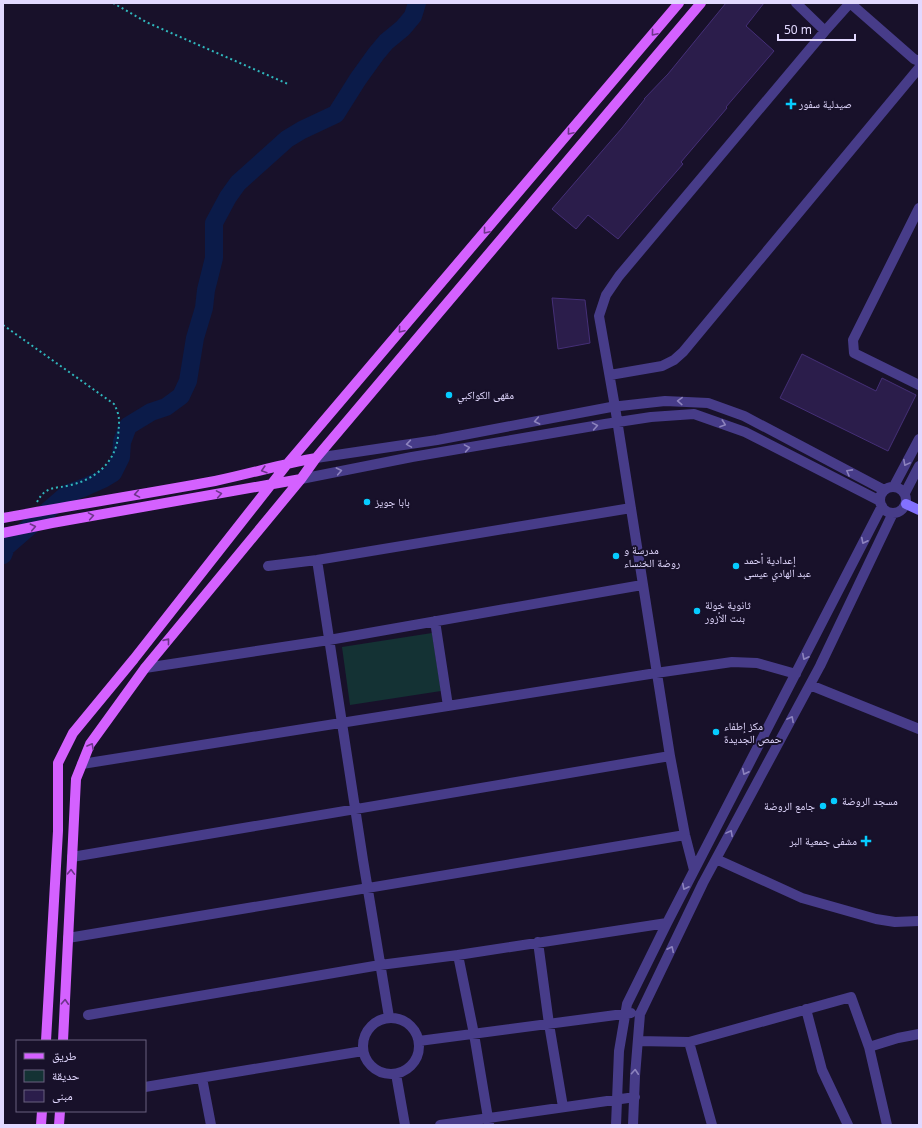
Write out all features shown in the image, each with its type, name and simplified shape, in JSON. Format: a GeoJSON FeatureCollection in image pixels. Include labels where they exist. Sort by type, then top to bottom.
{"type":"FeatureCollection","features":[{"type":"Feature","properties":{"kind":"main road"},"geometry":{"type":"LineString","coordinates":[[46,1040],[58,831],[58,763],[73,733],[134,659],[288,463],[680,3]]}},
{"type":"Feature","properties":{"kind":"main road"},"geometry":{"type":"LineString","coordinates":[[63,1040],[76,779],[90,744],[145,668],[301,479],[316,458],[701,3]]}},
{"type":"Feature","properties":{"kind":"main road"},"geometry":{"type":"LineString","coordinates":[[3,518],[253,473],[288,463],[316,458]]}},
{"type":"Feature","properties":{"kind":"main road"},"geometry":{"type":"LineString","coordinates":[[3,533],[301,479]]}},
{"type":"Feature","properties":{"kind":"main road"},"geometry":{"type":"LineString","coordinates":[[41,1125],[42,1112]]}},
{"type":"Feature","properties":{"kind":"main road"},"geometry":{"type":"LineString","coordinates":[[59,1125],[60,1112]]}},
{"type":"Feature","properties":{"kind":"street"},"geometry":{"type":"LineString","coordinates":[[796,3],[825,31]]}},
{"type":"Feature","properties":{"kind":"street"},"geometry":{"type":"LineString","coordinates":[[694,870],[685,835],[670,756],[642,585],[618,422],[599,316],[606,295],[619,276],[850,3],[914,59],[919,61]]}},
{"type":"Feature","properties":{"kind":"street"},"geometry":{"type":"LineString","coordinates":[[610,375],[662,366],[674,360],[683,352],[919,68]]}},
{"type":"Feature","properties":{"kind":"street"},"geometry":{"type":"LineString","coordinates":[[919,208],[853,340],[854,353],[919,385]]}},
{"type":"Feature","properties":{"kind":"street"},"geometry":{"type":"LineString","coordinates":[[316,458],[437,440],[615,407],[665,401],[708,403],[750,420],[884,490]]}},
{"type":"Feature","properties":{"kind":"street"},"geometry":{"type":"LineString","coordinates":[[301,479],[412,457],[618,422],[651,417],[694,414],[745,432],[881,504],[889,512],[893,513],[901,511],[906,504],[907,497],[905,492],[894,486],[887,488],[881,494],[881,504],[796,674],[694,870],[627,1004],[619,1051],[616,1125]]}},
{"type":"Feature","properties":{"kind":"street"},"geometry":{"type":"LineString","coordinates":[[894,486],[919,439]]}},
{"type":"Feature","properties":{"kind":"street"},"geometry":{"type":"LineString","coordinates":[[905,492],[919,466]]}},
{"type":"Feature","properties":{"kind":"street"},"geometry":{"type":"LineString","coordinates":[[906,504],[919,510]]}},
{"type":"Feature","properties":{"kind":"street"},"geometry":{"type":"LineString","coordinates":[[268,566],[317,560],[631,508]]}},
{"type":"Feature","properties":{"kind":"street"},"geometry":{"type":"LineString","coordinates":[[633,1125],[640,1014],[703,883],[820,666],[893,513]]}},
{"type":"Feature","properties":{"kind":"street"},"geometry":{"type":"LineString","coordinates":[[317,560],[355,809],[389,1017]]}},
{"type":"Feature","properties":{"kind":"street"},"geometry":{"type":"LineString","coordinates":[[145,668],[329,640],[642,585]]}},
{"type":"Feature","properties":{"kind":"street"},"geometry":{"type":"LineString","coordinates":[[435,621],[448,706]]}},
{"type":"Feature","properties":{"kind":"street"},"geometry":{"type":"LineString","coordinates":[[82,764],[732,662],[757,663],[796,674]]}},
{"type":"Feature","properties":{"kind":"street"},"geometry":{"type":"LineString","coordinates":[[810,685],[919,729]]}},
{"type":"Feature","properties":{"kind":"street"},"geometry":{"type":"LineString","coordinates":[[72,856],[670,756]]}},
{"type":"Feature","properties":{"kind":"street"},"geometry":{"type":"LineString","coordinates":[[68,938],[685,835]]}},
{"type":"Feature","properties":{"kind":"street"},"geometry":{"type":"LineString","coordinates":[[716,859],[802,898],[876,919],[895,922],[919,920]]}},
{"type":"Feature","properties":{"kind":"street"},"geometry":{"type":"LineString","coordinates":[[88,1015],[380,965],[667,923]]}},
{"type":"Feature","properties":{"kind":"street"},"geometry":{"type":"LineString","coordinates":[[538,942],[549,1024],[563,1107]]}},
{"type":"Feature","properties":{"kind":"street"},"geometry":{"type":"LineString","coordinates":[[458,954],[474,1034],[489,1122]]}},
{"type":"Feature","properties":{"kind":"street"},"geometry":{"type":"LineString","coordinates":[[638,1041],[689,1042],[851,997],[868,1048],[887,1125]]}},
{"type":"Feature","properties":{"kind":"street"},"geometry":{"type":"LineString","coordinates":[[806,1009],[822,1070],[848,1125]]}},
{"type":"Feature","properties":{"kind":"street"},"geometry":{"type":"LineString","coordinates":[[419,1041],[625,1013],[640,1014]]}},
{"type":"Feature","properties":{"kind":"street"},"geometry":{"type":"LineString","coordinates":[[389,1017],[401,1019],[410,1024],[416,1032],[419,1041],[418,1055],[413,1064],[406,1070],[396,1074],[385,1074],[375,1070],[368,1063],[362,1045],[365,1034],[371,1025],[379,1020],[389,1017]]}},
{"type":"Feature","properties":{"kind":"street"},"geometry":{"type":"LineString","coordinates":[[868,1048],[898,1038],[919,1034]]}},
{"type":"Feature","properties":{"kind":"street"},"geometry":{"type":"LineString","coordinates":[[689,1042],[712,1125]]}},
{"type":"Feature","properties":{"kind":"street"},"geometry":{"type":"LineString","coordinates":[[146,1087],[363,1050]]}},
{"type":"Feature","properties":{"kind":"street"},"geometry":{"type":"LineString","coordinates":[[396,1074],[405,1125]]}},
{"type":"Feature","properties":{"kind":"street"},"geometry":{"type":"LineString","coordinates":[[202,1078],[211,1125]]}},
{"type":"Feature","properties":{"kind":"street"},"geometry":{"type":"LineString","coordinates":[[440,1125],[489,1122],[563,1107],[634,1097]]}},
{"type":"Feature","properties":{"kind":"path"},"geometry":{"type":"LineString","coordinates":[[113,3],[146,22],[288,84]]}},
{"type":"Feature","properties":{"kind":"path"},"geometry":{"type":"LineString","coordinates":[[3,325],[114,404],[120,414],[117,442],[114,453],[101,471],[85,480],[70,485],[52,487],[40,496],[30,513]]}},
{"type":"Feature","properties":{"kind":"green space"},"geometry":{"type":"Polygon","coordinates":[[[432,633],[441,691],[350,705],[342,647],[432,633]]]}},
{"type":"Feature","properties":{"kind":"building"},"geometry":{"type":"Polygon","coordinates":[[[726,3],[764,3],[746,26],[774,51],[681,162],[683,164],[618,239],[588,215],[576,229],[552,209],[622,128],[644,99],[668,74],[726,3]]]}},
{"type":"Feature","properties":{"kind":"building"},"geometry":{"type":"Polygon","coordinates":[[[552,298],[585,300],[590,343],[558,349],[552,298]]]}},
{"type":"Feature","properties":{"kind":"building"},"geometry":{"type":"Polygon","coordinates":[[[802,354],[876,391],[882,378],[916,395],[888,451],[780,398],[802,354]]]}},
{"type":"Feature","properties":{"kind":"waterway"},"geometry":{"type":"LineString","coordinates":[[3,555],[6,547],[67,494],[103,479],[113,473],[121,457],[122,442],[128,426],[151,412],[166,407],[181,396],[188,381],[195,338],[204,308],[206,290],[214,258],[214,223],[228,197],[238,183],[287,139],[336,114],[376,54],[386,42],[403,28],[413,16],[417,3]]}},
{"type":"Feature","properties":{"kind":"place","name":"صيدلية سفور"},"geometry":{"type":"Point","coordinates":[791,104]}},
{"type":"Feature","properties":{"kind":"place","name":"مقهى الكواكبي"},"geometry":{"type":"Point","coordinates":[449,395]}},
{"type":"Feature","properties":{"kind":"place","name":"بابا جويز"},"geometry":{"type":"Point","coordinates":[367,502]}},
{"type":"Feature","properties":{"kind":"place","name":"مدرسة و روضة الخنساء"},"geometry":{"type":"Point","coordinates":[616,556]}},
{"type":"Feature","properties":{"kind":"place","name":"إعدادية أحمد عبد الهادي عيسى"},"geometry":{"type":"Point","coordinates":[736,566]}},
{"type":"Feature","properties":{"kind":"place","name":"ثانوية خولة بنت الأزور"},"geometry":{"type":"Point","coordinates":[697,611]}},
{"type":"Feature","properties":{"kind":"place","name":"مكز إطفاء حمص الجديدة"},"geometry":{"type":"Point","coordinates":[716,732]}},
{"type":"Feature","properties":{"kind":"place","name":"مسجد الروضة"},"geometry":{"type":"Point","coordinates":[834,801]}},
{"type":"Feature","properties":{"kind":"place","name":"جامع الروضة"},"geometry":{"type":"Point","coordinates":[823,806]}},
{"type":"Feature","properties":{"kind":"place","name":"مشفى جمعية البر"},"geometry":{"type":"Point","coordinates":[866,841]}}]}
